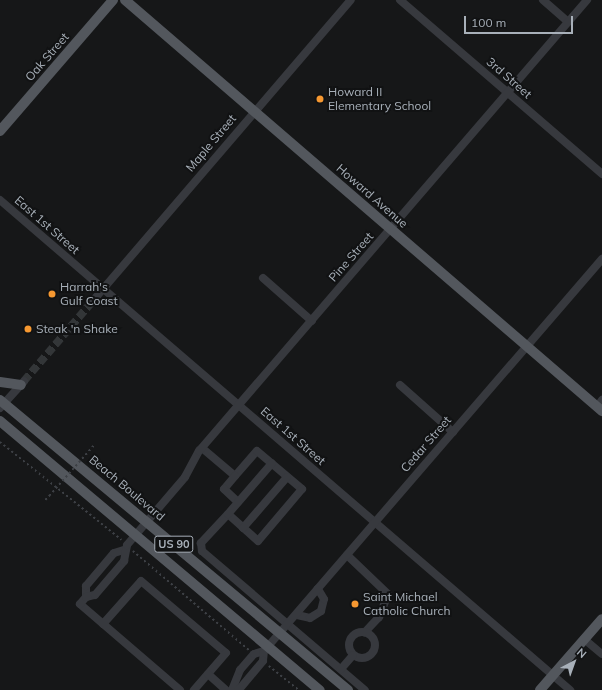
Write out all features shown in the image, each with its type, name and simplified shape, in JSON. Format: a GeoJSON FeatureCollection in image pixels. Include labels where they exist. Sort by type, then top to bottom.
{"type":"FeatureCollection","features":[{"type":"Feature","properties":{"kind":"main road","name":"Oak Street"},"geometry":{"type":"LineString","coordinates":[[0,131],[114,0]]}},
{"type":"Feature","properties":{"kind":"main road","name":"Howard Avenue"},"geometry":{"type":"LineString","coordinates":[[125,0],[526,346],[600,406]]}},
{"type":"Feature","properties":{"kind":"main road"},"geometry":{"type":"LineString","coordinates":[[0,382],[23,383]]}},
{"type":"Feature","properties":{"kind":"main road","name":"Beach Boulevard"},"geometry":{"type":"LineString","coordinates":[[2,404],[282,633],[348,690]]}},
{"type":"Feature","properties":{"kind":"main road","name":"US 90"},"geometry":{"type":"LineString","coordinates":[[0,421],[137,532],[267,648],[320,690]]}},
{"type":"Feature","properties":{"kind":"main road"},"geometry":{"type":"LineString","coordinates":[[540,690],[584,639],[601,622]]}},
{"type":"Feature","properties":{"kind":"street","name":"Maple Street"},"geometry":{"type":"LineString","coordinates":[[91,303],[254,111],[351,0]]}},
{"type":"Feature","properties":{"kind":"street","name":"3rd Street"},"geometry":{"type":"LineString","coordinates":[[400,0],[602,174]]}},
{"type":"Feature","properties":{"kind":"street"},"geometry":{"type":"LineString","coordinates":[[543,0],[568,22]]}},
{"type":"Feature","properties":{"kind":"street","name":"Pine Street"},"geometry":{"type":"LineString","coordinates":[[124,550],[146,521],[185,477],[202,448],[508,94],[587,0]]}},
{"type":"Feature","properties":{"kind":"street","name":"East 1st Street"},"geometry":{"type":"LineString","coordinates":[[0,200],[570,690]]}},
{"type":"Feature","properties":{"kind":"street","name":"Cedar Street"},"geometry":{"type":"LineString","coordinates":[[267,648],[282,633],[452,432],[602,259]]}},
{"type":"Feature","properties":{"kind":"street"},"geometry":{"type":"LineString","coordinates":[[263,278],[312,321]]}},
{"type":"Feature","properties":{"kind":"street"},"geometry":{"type":"LineString","coordinates":[[2,404],[23,383]]}},
{"type":"Feature","properties":{"kind":"street"},"geometry":{"type":"LineString","coordinates":[[400,384],[452,432]]}},
{"type":"Feature","properties":{"kind":"street"},"geometry":{"type":"LineString","coordinates":[[202,448],[235,476]]}},
{"type":"Feature","properties":{"kind":"street"},"geometry":{"type":"LineString","coordinates":[[228,514],[258,541],[302,489],[257,451],[224,490],[238,502]]}},
{"type":"Feature","properties":{"kind":"street"},"geometry":{"type":"LineString","coordinates":[[272,463],[201,543],[202,551],[365,690]]}},
{"type":"Feature","properties":{"kind":"street"},"geometry":{"type":"LineString","coordinates":[[243,528],[287,477]]}},
{"type":"Feature","properties":{"kind":"street"},"geometry":{"type":"LineString","coordinates":[[86,597],[86,586],[114,553],[124,550],[124,561],[95,595],[86,597],[80,604],[180,690]]}},
{"type":"Feature","properties":{"kind":"street"},"geometry":{"type":"LineString","coordinates":[[347,555],[388,594],[379,617],[365,632]]}},
{"type":"Feature","properties":{"kind":"street"},"geometry":{"type":"LineString","coordinates":[[103,624],[141,581],[226,653],[194,690]]}},
{"type":"Feature","properties":{"kind":"street"},"geometry":{"type":"LineString","coordinates":[[297,615],[310,618],[322,611],[324,599],[318,589]]}},
{"type":"Feature","properties":{"kind":"street"},"geometry":{"type":"LineString","coordinates":[[358,632],[365,632],[375,641],[374,651],[364,658],[353,655],[349,641],[358,632]]}},
{"type":"Feature","properties":{"kind":"street"},"geometry":{"type":"LineString","coordinates":[[584,639],[602,654]]}},
{"type":"Feature","properties":{"kind":"street"},"geometry":{"type":"LineString","coordinates":[[232,690],[240,670],[254,654],[267,648]]}},
{"type":"Feature","properties":{"kind":"street"},"geometry":{"type":"LineString","coordinates":[[239,690],[263,661],[267,648]]}},
{"type":"Feature","properties":{"kind":"street"},"geometry":{"type":"LineString","coordinates":[[341,669],[353,655]]}},
{"type":"Feature","properties":{"kind":"street"},"geometry":{"type":"LineString","coordinates":[[208,674],[226,690]]}},
{"type":"Feature","properties":{"kind":"path"},"geometry":{"type":"LineString","coordinates":[[0,442],[116,535]]}},
{"type":"Feature","properties":{"kind":"path"},"geometry":{"type":"LineString","coordinates":[[45,500],[95,444]]}},
{"type":"Feature","properties":{"kind":"path"},"geometry":{"type":"LineString","coordinates":[[138,555],[249,649]]}},
{"type":"Feature","properties":{"kind":"path"},"geometry":{"type":"LineString","coordinates":[[266,664],[299,690]]}},
{"type":"Feature","properties":{"kind":"tunnel"},"geometry":{"type":"LineString","coordinates":[[24,381],[91,303]]}},
{"type":"Feature","properties":{"kind":"place","name":"Howard II Elementary School"},"geometry":{"type":"Point","coordinates":[320,99]}},
{"type":"Feature","properties":{"kind":"place","name":"Harrah's Gulf Coast"},"geometry":{"type":"Point","coordinates":[52,294]}},
{"type":"Feature","properties":{"kind":"place","name":"Steak 'n Shake"},"geometry":{"type":"Point","coordinates":[28,329]}},
{"type":"Feature","properties":{"kind":"place","name":"Saint Michael Catholic Church"},"geometry":{"type":"Point","coordinates":[355,604]}}]}
